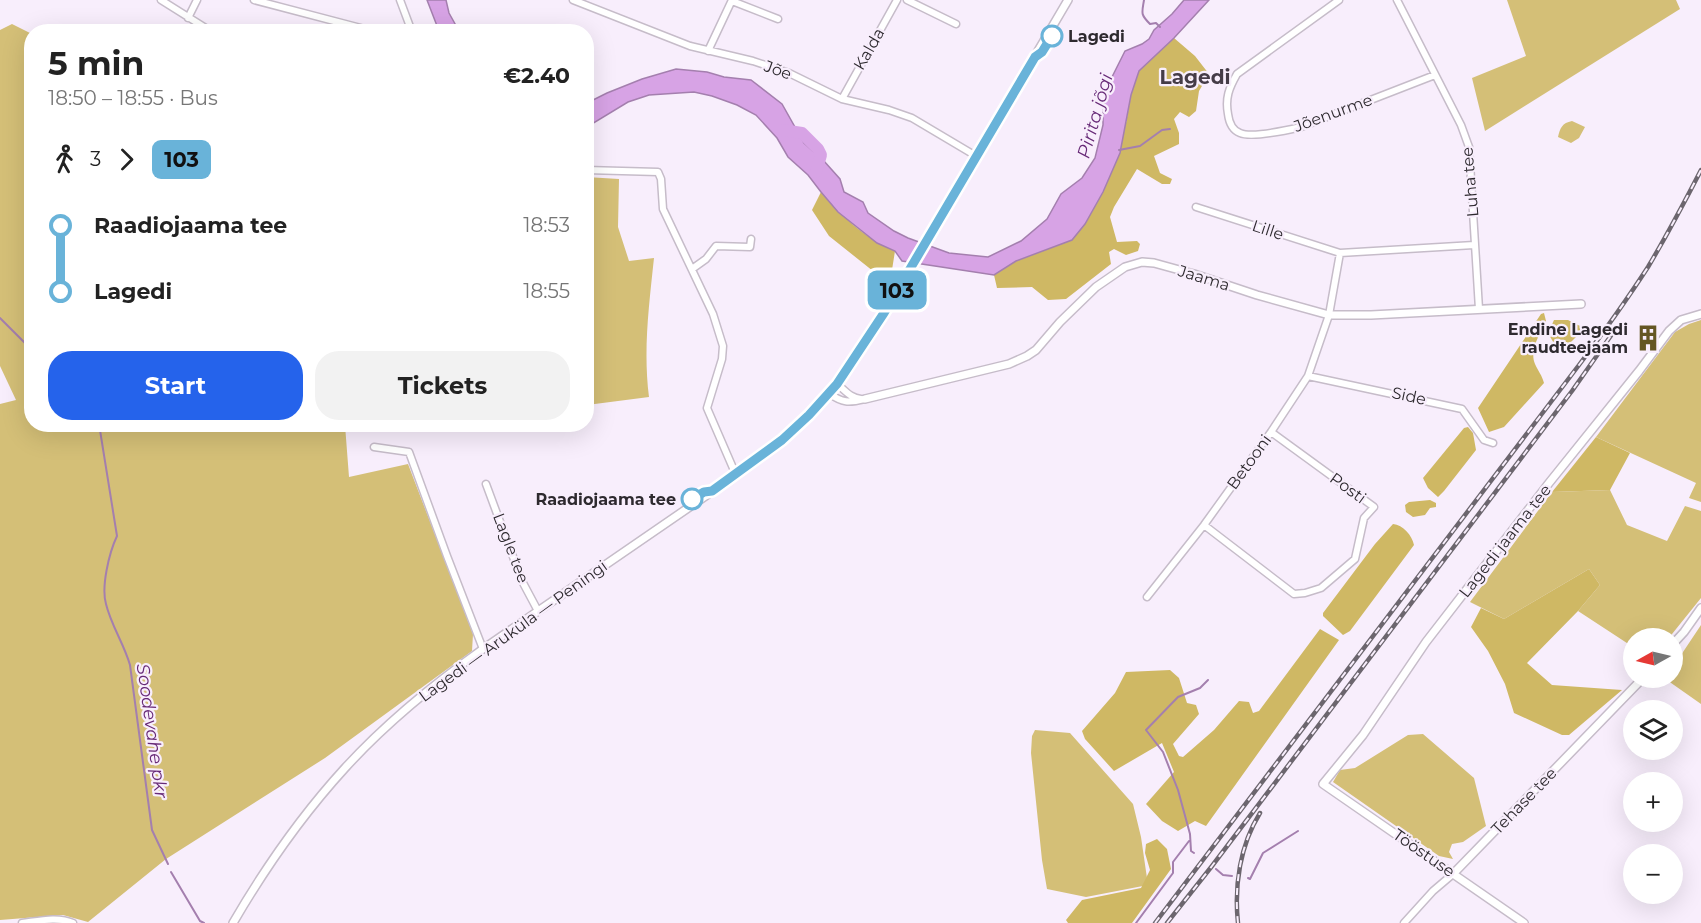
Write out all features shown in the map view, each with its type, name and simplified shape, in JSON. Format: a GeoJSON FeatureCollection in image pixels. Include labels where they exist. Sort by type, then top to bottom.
{"type":"FeatureCollection","features":[{"type":"Feature","properties":{"kind":"street"},"geometry":{"type":"LineString","coordinates":[[162,0],[198,24]]}},
{"type":"Feature","properties":{"kind":"street"},"geometry":{"type":"LineString","coordinates":[[188,18],[197,0]]}},
{"type":"Feature","properties":{"kind":"street"},"geometry":{"type":"LineString","coordinates":[[254,0],[346,24]]}},
{"type":"Feature","properties":{"kind":"street"},"geometry":{"type":"LineString","coordinates":[[400,0],[409,24]]}},
{"type":"Feature","properties":{"kind":"street","name":"Jõe"},"geometry":{"type":"LineString","coordinates":[[573,0],[586,2],[690,46],[753,61],[789,73],[842,99],[912,118],[976,156]]}},
{"type":"Feature","properties":{"kind":"street"},"geometry":{"type":"LineString","coordinates":[[708,51],[732,0],[778,20]]}},
{"type":"Feature","properties":{"kind":"street","name":"Kalda"},"geometry":{"type":"LineString","coordinates":[[842,99],[897,0]]}},
{"type":"Feature","properties":{"kind":"street"},"geometry":{"type":"LineString","coordinates":[[908,0],[956,24]]}},
{"type":"Feature","properties":{"kind":"street","name":"Lagedi — Aruküla — Peningi"},"geometry":{"type":"LineString","coordinates":[[233,923],[268,866],[305,817],[345,768],[393,720],[442,678],[736,475],[782,440],[809,415],[837,384],[873,331],[1068,0]]}},
{"type":"Feature","properties":{"kind":"street","name":"Jõenurme"},"geometry":{"type":"LineString","coordinates":[[1339,0],[1237,74],[1229,87],[1227,98],[1229,119],[1233,129],[1241,134],[1248,134],[1301,127],[1435,75]]}},
{"type":"Feature","properties":{"kind":"street","name":"Luha tee"},"geometry":{"type":"LineString","coordinates":[[1397,0],[1461,125],[1468,147],[1479,309]]}},
{"type":"Feature","properties":{"kind":"street"},"geometry":{"type":"LineString","coordinates":[[594,170],[658,172],[661,179],[663,209],[713,314],[723,346],[722,359],[707,408],[736,475]]}},
{"type":"Feature","properties":{"kind":"street","name":"Lille"},"geometry":{"type":"LineString","coordinates":[[1196,207],[1340,253],[1474,245]]}},
{"type":"Feature","properties":{"kind":"street"},"geometry":{"type":"LineString","coordinates":[[692,269],[706,259],[716,246],[750,247],[751,239]]}},
{"type":"Feature","properties":{"kind":"street"},"geometry":{"type":"LineString","coordinates":[[1329,315],[1340,253]]}},
{"type":"Feature","properties":{"kind":"street","name":"Jaama"},"geometry":{"type":"LineString","coordinates":[[828,393],[840,401],[852,402],[1009,364],[1036,350],[1060,322],[1096,287],[1125,267],[1142,262],[1194,274],[1329,315],[1371,315],[1581,304]]}},
{"type":"Feature","properties":{"kind":"street","name":"Lagedi jaama tee"},"geometry":{"type":"LineString","coordinates":[[1323,784],[1363,735],[1433,634],[1669,331],[1681,320],[1701,314]]}},
{"type":"Feature","properties":{"kind":"street","name":"Betooni"},"geometry":{"type":"LineString","coordinates":[[1147,597],[1204,525],[1308,376],[1329,315]]}},
{"type":"Feature","properties":{"kind":"street","name":"Side"},"geometry":{"type":"LineString","coordinates":[[1308,376],[1462,409],[1484,440],[1493,443]]}},
{"type":"Feature","properties":{"kind":"street"},"geometry":{"type":"LineString","coordinates":[[837,384],[855,398],[865,399]]}},
{"type":"Feature","properties":{"kind":"street","name":"Posti"},"geometry":{"type":"LineString","coordinates":[[1204,525],[1294,594],[1321,588],[1355,558],[1364,518],[1374,507],[1271,432]]}},
{"type":"Feature","properties":{"kind":"street"},"geometry":{"type":"LineString","coordinates":[[374,447],[409,452],[483,649]]}},
{"type":"Feature","properties":{"kind":"street","name":"Lagle tee"},"geometry":{"type":"LineString","coordinates":[[486,484],[522,581],[538,611]]}},
{"type":"Feature","properties":{"kind":"street"},"geometry":{"type":"LineString","coordinates":[[1683,633],[1701,608]]}},
{"type":"Feature","properties":{"kind":"street","name":"Tehase tee"},"geometry":{"type":"LineString","coordinates":[[1404,923],[1633,688]]}},
{"type":"Feature","properties":{"kind":"street","name":"Tööstuse"},"geometry":{"type":"LineString","coordinates":[[1323,784],[1524,923]]}},
{"type":"Feature","properties":{"kind":"street"},"geometry":{"type":"LineString","coordinates":[[22,923],[54,920],[73,923]]}},
{"type":"Feature","properties":{"kind":"shaded area"},"geometry":{"type":"Polygon","coordinates":[[[427,0],[446,0],[449,13],[455,24],[436,24],[427,0]]]}},
{"type":"Feature","properties":{"kind":"shaded area"},"geometry":{"type":"Polygon","coordinates":[[[1184,0],[1209,0],[1139,71],[1131,95],[1120,153],[1103,192],[1085,224],[1072,240],[1016,261],[994,275],[902,261],[895,251],[877,243],[838,212],[808,175],[788,157],[777,138],[756,115],[737,105],[694,92],[649,95],[628,102],[594,123],[594,100],[642,79],[676,69],[751,80],[782,104],[804,143],[840,179],[844,192],[863,202],[868,213],[908,238],[949,253],[988,257],[1021,241],[1047,219],[1061,194],[1082,178],[1095,158],[1103,125],[1106,89],[1125,51],[1149,39],[1154,30],[1184,0]]]}},
{"type":"Feature","properties":{"kind":"shaded area"},"geometry":{"type":"Polygon","coordinates":[[[1507,0],[1676,0],[1680,9],[1485,131],[1472,78],[1526,56],[1507,0]]]}},
{"type":"Feature","properties":{"kind":"shaded area"},"geometry":{"type":"Polygon","coordinates":[[[12,24],[24,30],[24,432],[346,432],[349,477],[408,464],[473,634],[472,651],[325,758],[166,859],[88,922],[63,915],[0,920],[0,404],[16,400],[0,366],[0,30],[12,24]]]}},
{"type":"Feature","properties":{"kind":"shaded area"},"geometry":{"type":"Polygon","coordinates":[[[1174,38],[1195,56],[1209,74],[1199,91],[1196,111],[1189,117],[1180,112],[1174,119],[1179,133],[1179,144],[1154,156],[1160,173],[1172,179],[1170,184],[1162,184],[1137,169],[1114,207],[1110,217],[1117,242],[1137,241],[1140,244],[1138,251],[1126,255],[1114,249],[1109,252],[1111,264],[1066,299],[1048,300],[1032,287],[997,288],[994,275],[1016,261],[1072,240],[1085,224],[1103,192],[1126,123],[1131,95],[1139,71],[1174,38]]]}},
{"type":"Feature","properties":{"kind":"shaded area"},"geometry":{"type":"Polygon","coordinates":[[[1572,121],[1585,127],[1579,138],[1571,143],[1558,137],[1562,126],[1572,121]]]}},
{"type":"Feature","properties":{"kind":"shaded area"},"geometry":{"type":"Polygon","coordinates":[[[594,177],[619,179],[618,227],[629,261],[654,258],[647,345],[649,397],[594,404],[594,177]]]}},
{"type":"Feature","properties":{"kind":"shaded area"},"geometry":{"type":"Polygon","coordinates":[[[821,192],[854,226],[895,251],[892,270],[883,279],[829,236],[812,210],[821,192]]]}},
{"type":"Feature","properties":{"kind":"shaded area"},"geometry":{"type":"Polygon","coordinates":[[[1544,313],[1546,321],[1533,353],[1535,364],[1544,383],[1504,427],[1489,432],[1478,408],[1541,314],[1544,313]]]}},
{"type":"Feature","properties":{"kind":"shaded area"},"geometry":{"type":"Polygon","coordinates":[[[1554,320],[1568,320],[1580,326],[1580,333],[1564,349],[1556,347],[1548,333],[1554,320]]]}},
{"type":"Feature","properties":{"kind":"shaded area"},"geometry":{"type":"Polygon","coordinates":[[[1701,320],[1701,502],[1689,498],[1696,483],[1596,437],[1675,332],[1701,320]]]}},
{"type":"Feature","properties":{"kind":"shaded area"},"geometry":{"type":"Polygon","coordinates":[[[1468,427],[1473,433],[1476,450],[1438,497],[1428,488],[1423,478],[1464,428],[1468,427]]]}},
{"type":"Feature","properties":{"kind":"shaded area"},"geometry":{"type":"Polygon","coordinates":[[[1596,437],[1630,453],[1610,490],[1552,492],[1596,437]]]}},
{"type":"Feature","properties":{"kind":"shaded area"},"geometry":{"type":"Polygon","coordinates":[[[1610,490],[1627,525],[1667,541],[1685,506],[1701,511],[1701,598],[1677,628],[1623,628],[1623,640],[1578,611],[1600,585],[1589,569],[1504,619],[1470,602],[1552,492],[1610,490]]]}},
{"type":"Feature","properties":{"kind":"shaded area"},"geometry":{"type":"Polygon","coordinates":[[[1430,500],[1436,503],[1436,507],[1430,508],[1425,515],[1413,517],[1406,512],[1405,505],[1409,502],[1430,500]]]}},
{"type":"Feature","properties":{"kind":"shaded area"},"geometry":{"type":"Polygon","coordinates":[[[1393,524],[1406,531],[1414,545],[1350,631],[1343,635],[1323,616],[1323,613],[1393,524]]]}},
{"type":"Feature","properties":{"kind":"shaded area"},"geometry":{"type":"Polygon","coordinates":[[[1589,569],[1600,585],[1527,663],[1552,685],[1622,690],[1569,735],[1562,735],[1514,713],[1505,684],[1488,651],[1471,627],[1481,608],[1504,619],[1589,569]]]}},
{"type":"Feature","properties":{"kind":"shaded area"},"geometry":{"type":"Polygon","coordinates":[[[1701,625],[1701,704],[1678,688],[1683,688],[1683,652],[1701,625]]]}},
{"type":"Feature","properties":{"kind":"shaded area"},"geometry":{"type":"Polygon","coordinates":[[[1320,629],[1339,640],[1206,826],[1195,821],[1178,831],[1162,821],[1146,804],[1174,772],[1162,743],[1114,771],[1085,739],[1082,731],[1115,693],[1126,672],[1170,670],[1179,678],[1187,703],[1196,705],[1199,714],[1173,744],[1179,756],[1183,757],[1214,730],[1239,701],[1249,702],[1253,713],[1259,711],[1320,629]]]}},
{"type":"Feature","properties":{"kind":"shaded area"},"geometry":{"type":"Polygon","coordinates":[[[1035,730],[1070,733],[1133,804],[1141,837],[1148,885],[1086,897],[1047,889],[1031,753],[1032,736],[1035,730]]]}},
{"type":"Feature","properties":{"kind":"shaded area"},"geometry":{"type":"Polygon","coordinates":[[[1423,734],[1474,778],[1486,826],[1463,842],[1452,844],[1449,852],[1453,859],[1439,856],[1333,782],[1340,770],[1355,768],[1408,735],[1423,734]]]}},
{"type":"Feature","properties":{"kind":"shaded area"},"geometry":{"type":"Polygon","coordinates":[[[1157,839],[1167,849],[1171,869],[1132,923],[1068,923],[1066,920],[1082,900],[1141,888],[1150,870],[1145,853],[1146,844],[1157,839]]]}},
{"type":"Feature","properties":{"kind":"waterway"},"geometry":{"type":"LineString","coordinates":[[1144,0],[1143,15],[1150,24],[1156,23],[1160,27]]}},
{"type":"Feature","properties":{"kind":"waterway"},"geometry":{"type":"LineString","coordinates":[[1119,150],[1140,146],[1162,130],[1170,129]]}},
{"type":"Feature","properties":{"kind":"waterway","name":"Pirita jõgi"},"geometry":{"type":"LineString","coordinates":[[782,130],[802,133],[818,149],[821,155],[816,172]]}},
{"type":"Feature","properties":{"kind":"waterway","name":"Soodevahe pkr"},"geometry":{"type":"LineString","coordinates":[[0,318],[24,342]]}},
{"type":"Feature","properties":{"kind":"waterway","name":"Soodevahe pkr"},"geometry":{"type":"LineString","coordinates":[[100,432],[117,536],[107,570],[104,589],[106,604],[130,665],[152,830],[168,864]]}},
{"type":"Feature","properties":{"kind":"waterway"},"geometry":{"type":"LineString","coordinates":[[1194,853],[1191,851],[1190,834],[1178,790],[1163,752],[1146,730],[1178,697],[1200,688],[1208,680]]}},
{"type":"Feature","properties":{"kind":"waterway"},"geometry":{"type":"LineString","coordinates":[[1248,878],[1250,879],[1263,853],[1298,831]]}},
{"type":"Feature","properties":{"kind":"waterway"},"geometry":{"type":"LineString","coordinates":[[1136,923],[1173,873],[1173,862],[1189,841]]}},
{"type":"Feature","properties":{"kind":"waterway"},"geometry":{"type":"LineString","coordinates":[[1216,869],[1223,875],[1232,876]]}},
{"type":"Feature","properties":{"kind":"waterway","name":"Soodevahe pkr"},"geometry":{"type":"LineString","coordinates":[[171,872],[200,921],[204,923]]}},
{"type":"Feature","properties":{"kind":"railway"},"geometry":{"type":"LineString","coordinates":[[1155,923],[1606,329],[1648,267],[1701,170]]}},
{"type":"Feature","properties":{"kind":"railway"},"geometry":{"type":"LineString","coordinates":[[1167,923],[1572,391],[1617,327]]}},
{"type":"Feature","properties":{"kind":"railway"},"geometry":{"type":"LineString","coordinates":[[1238,923],[1237,895],[1240,866],[1248,838],[1260,813]]}},
{"type":"Feature","properties":{"kind":"bus line","name":"103"},"geometry":{"type":"LineString","coordinates":[[692,499],[704,492],[712,491],[782,440],[837,384],[884,313],[1035,57],[1042,52],[1052,36]]}},
{"type":"Feature","properties":{"kind":"place","name":"Lagedi"},"geometry":{"type":"Point","coordinates":[1052,36]}},
{"type":"Feature","properties":{"kind":"place","name":"Endine Lagedi raudteejaam"},"geometry":{"type":"Point","coordinates":[1648,338]}},
{"type":"Feature","properties":{"kind":"place","name":"Raadiojaama tee"},"geometry":{"type":"Point","coordinates":[692,499]}},
{"type":"Feature","properties":{"kind":"district","name":"Lagedi"},"geometry":{"type":"Point","coordinates":[1195,77]}}]}
